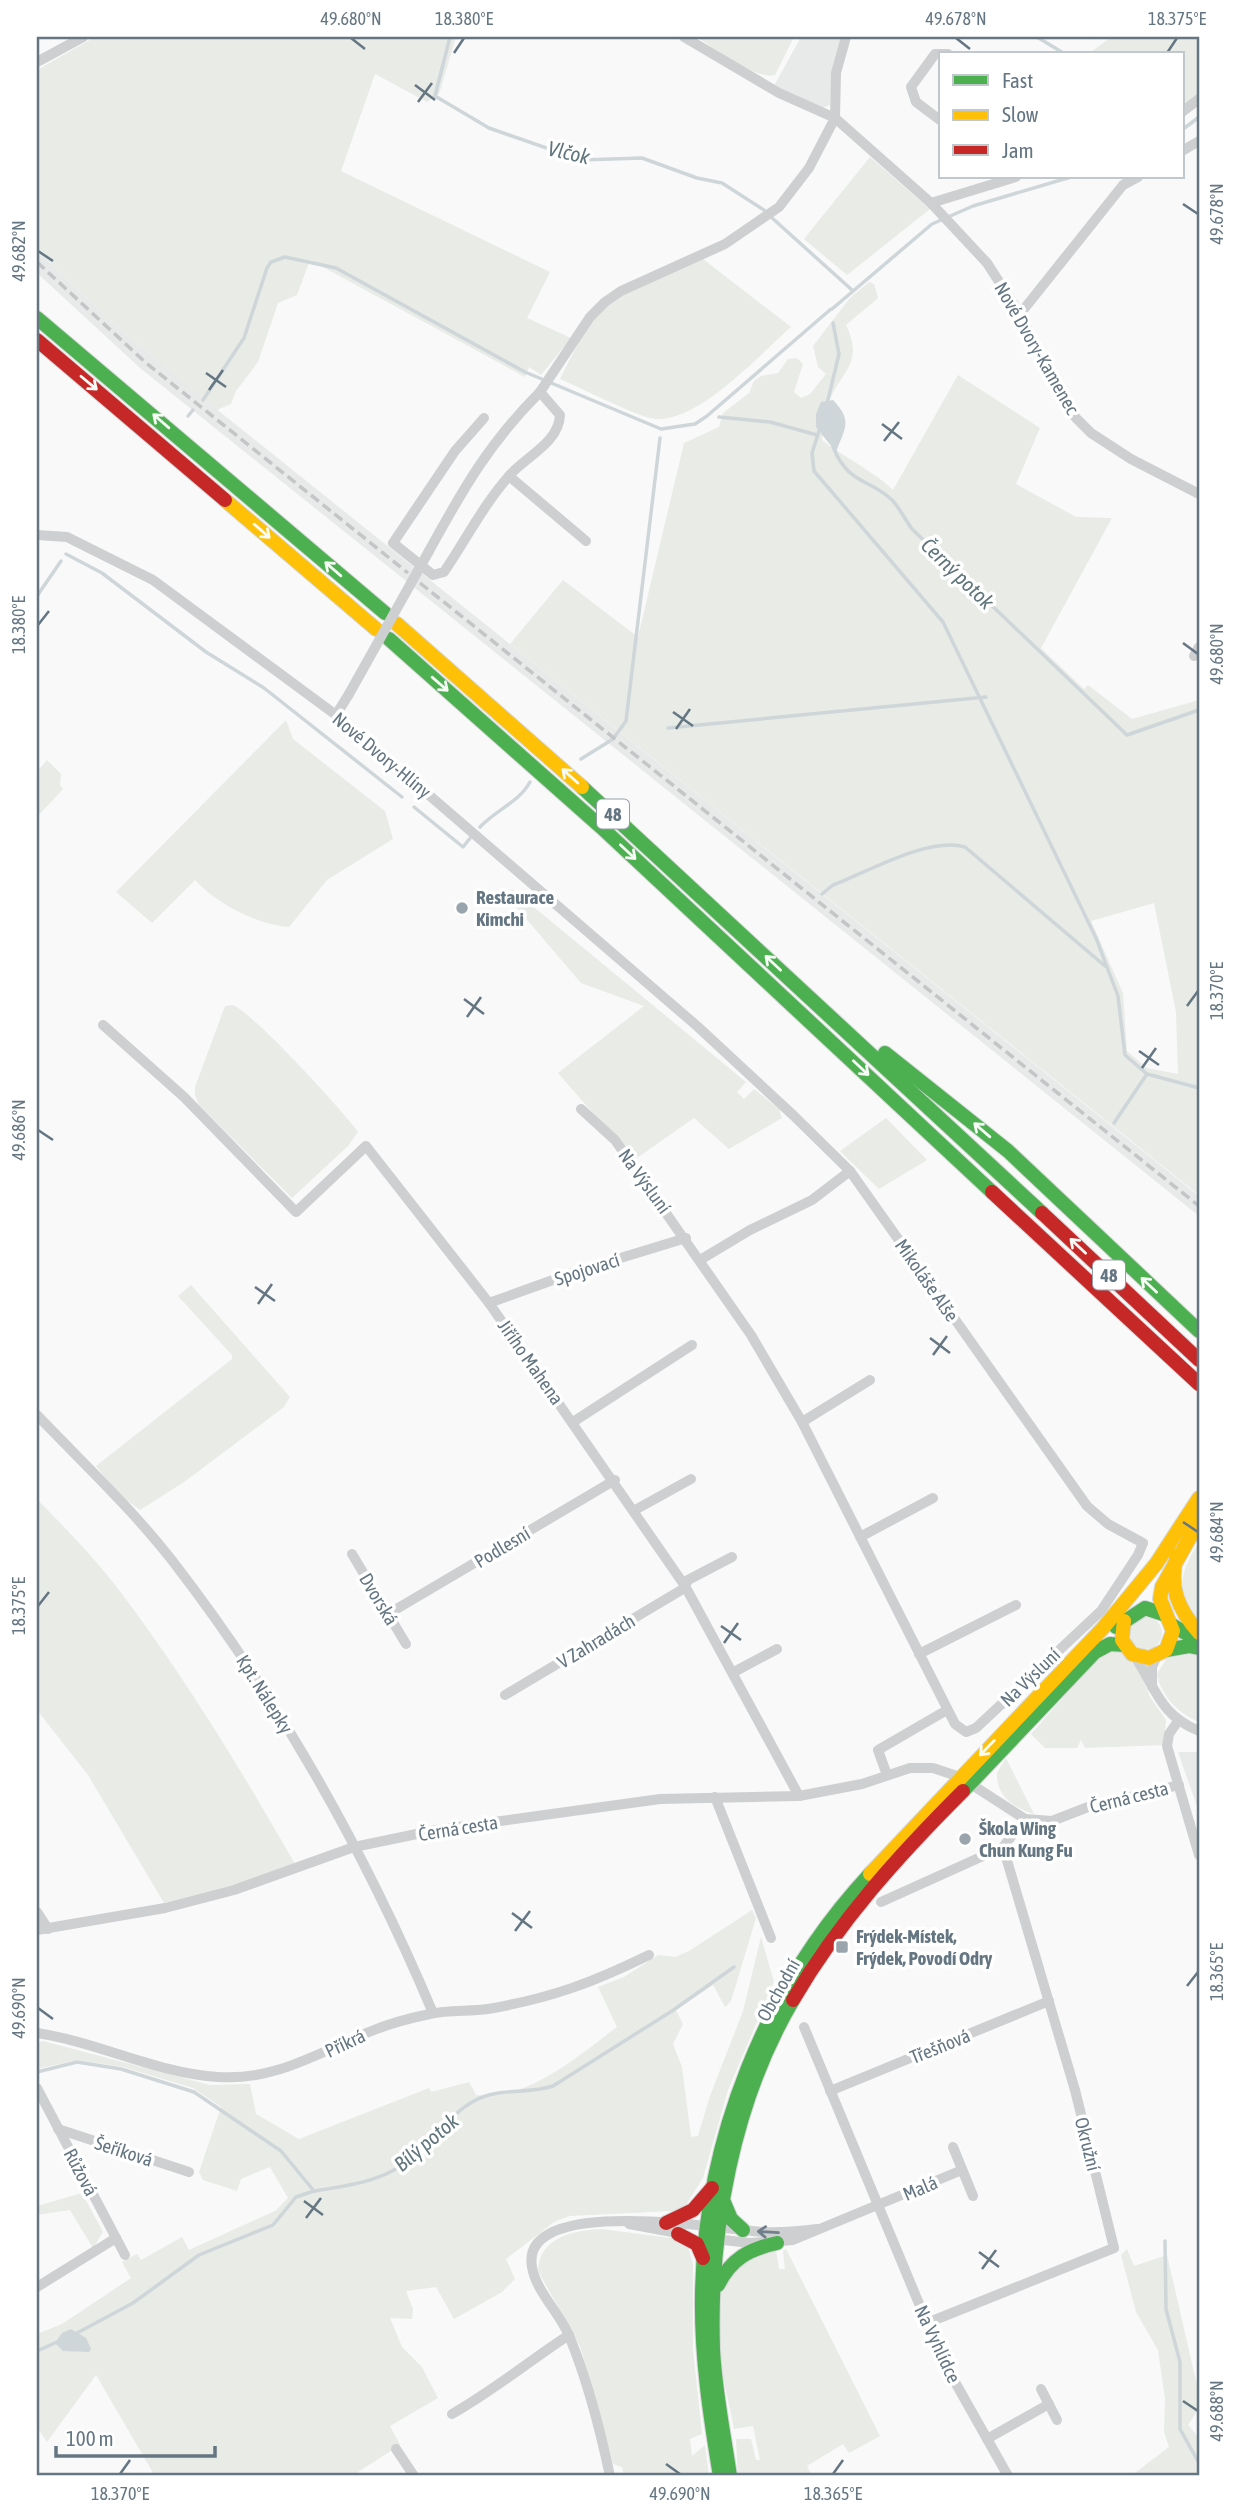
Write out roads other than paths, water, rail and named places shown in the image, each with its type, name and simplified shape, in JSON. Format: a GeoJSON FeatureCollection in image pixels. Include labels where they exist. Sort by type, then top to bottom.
{"type":"FeatureCollection","features":[{"type":"Feature","properties":{"kind":"main road"},"geometry":{"type":"LineString","coordinates":[[37,318],[385,613]]}},
{"type":"Feature","properties":{"kind":"main road"},"geometry":{"type":"LineString","coordinates":[[37,340],[376,629]]}},
{"type":"Feature","properties":{"kind":"main road","name":"48"},"geometry":{"type":"LineString","coordinates":[[397,624],[614,815],[1199,1360]]}},
{"type":"Feature","properties":{"kind":"main road","name":"48"},"geometry":{"type":"LineString","coordinates":[[388,639],[601,827],[1199,1384]]}},
{"type":"Feature","properties":{"kind":"main road","name":"48"},"geometry":{"type":"LineString","coordinates":[[823,1009],[962,1113],[1199,1331]]}},
{"type":"Feature","properties":{"kind":"main road"},"geometry":{"type":"LineString","coordinates":[[1076,1656],[1154,1568],[1199,1498]]}},
{"type":"Feature","properties":{"kind":"main road"},"geometry":{"type":"LineString","coordinates":[[1162,1653],[1172,1638],[1169,1620],[1160,1599],[1161,1587],[1177,1555],[1199,1521]]}},
{"type":"Feature","properties":{"kind":"main road"},"geometry":{"type":"LineString","coordinates":[[1177,1555],[1173,1570],[1173,1591],[1187,1620],[1199,1633]]}},
{"type":"Feature","properties":{"kind":"main road"},"geometry":{"type":"LineString","coordinates":[[1076,1656],[1141,1608],[1154,1568]]}},
{"type":"Feature","properties":{"kind":"main road"},"geometry":{"type":"LineString","coordinates":[[1141,1608],[1154,1608],[1199,1641]]}},
{"type":"Feature","properties":{"kind":"main road"},"geometry":{"type":"LineString","coordinates":[[1124,1621],[1121,1634],[1129,1649],[1149,1658],[1189,1646],[1199,1648]]}},
{"type":"Feature","properties":{"kind":"main road","name":"Obchodní"},"geometry":{"type":"LineString","coordinates":[[730,2476],[713,2338],[712,2187],[732,2116],[757,2047],[805,1954],[858,1886],[1095,1652],[1110,1644],[1129,1649]]}},
{"type":"Feature","properties":{"kind":"main road","name":"Obchodní"},"geometry":{"type":"LineString","coordinates":[[720,2476],[703,2337],[704,2261],[742,2121],[767,2051],[809,1971],[849,1915],[1076,1656]]}},
{"type":"Feature","properties":{"kind":"main road"},"geometry":{"type":"LineString","coordinates":[[666,2223],[693,2210],[712,2187]]}},
{"type":"Feature","properties":{"kind":"main road"},"geometry":{"type":"LineString","coordinates":[[723,2199],[731,2219],[743,2230]]}},
{"type":"Feature","properties":{"kind":"main road"},"geometry":{"type":"LineString","coordinates":[[678,2234],[697,2244],[704,2261]]}},
{"type":"Feature","properties":{"kind":"main road"},"geometry":{"type":"LineString","coordinates":[[714,2293],[730,2262],[738,2255],[754,2247],[776,2243]]}},
{"type":"Feature","properties":{"kind":"street"},"geometry":{"type":"LineString","coordinates":[[37,62],[83,37]]}},
{"type":"Feature","properties":{"kind":"street","name":"Nové Dvory-Kamenec"},"geometry":{"type":"LineString","coordinates":[[684,37],[779,93],[835,118],[933,204],[987,262],[1020,314],[1061,397],[1091,433],[1132,459],[1199,494]]}},
{"type":"Feature","properties":{"kind":"street"},"geometry":{"type":"LineString","coordinates":[[336,715],[471,474],[514,418],[542,389],[590,317],[621,291],[725,244],[779,207],[809,168],[835,118],[836,73],[846,37]]}},
{"type":"Feature","properties":{"kind":"street"},"geometry":{"type":"LineString","coordinates":[[939,54],[935,54],[911,87],[916,102],[939,119]]}},
{"type":"Feature","properties":{"kind":"street"},"geometry":{"type":"LineString","coordinates":[[1184,110],[1199,99]]}},
{"type":"Feature","properties":{"kind":"street"},"geometry":{"type":"LineString","coordinates":[[933,204],[981,182],[1009,178]]}},
{"type":"Feature","properties":{"kind":"street"},"geometry":{"type":"LineString","coordinates":[[1020,314],[1123,185],[1136,178]]}},
{"type":"Feature","properties":{"kind":"street"},"geometry":{"type":"LineString","coordinates":[[484,418],[455,451],[393,543],[433,575],[444,572],[509,476],[545,444],[559,425],[560,415],[542,389]]}},
{"type":"Feature","properties":{"kind":"street"},"geometry":{"type":"LineString","coordinates":[[509,476],[586,541]]}},
{"type":"Feature","properties":{"kind":"street","name":"Nové Dvory-Hlíny"},"geometry":{"type":"LineString","coordinates":[[37,535],[67,537],[153,580],[336,715],[697,1026]]}},
{"type":"Feature","properties":{"kind":"street"},"geometry":{"type":"LineString","coordinates":[[103,1025],[184,1097],[296,1212],[366,1146],[489,1303]]}},
{"type":"Feature","properties":{"kind":"street","name":"Mikoláše Alše"},"geometry":{"type":"LineString","coordinates":[[697,1026],[850,1171],[1087,1506],[1108,1524],[1143,1543]]}},
{"type":"Feature","properties":{"kind":"street","name":"Na Výsluní"},"geometry":{"type":"LineString","coordinates":[[581,1109],[615,1140],[686,1238],[751,1335],[802,1422],[947,1710],[961,1730],[976,1728],[1101,1611],[1139,1555],[1143,1543]]}},
{"type":"Feature","properties":{"kind":"street"},"geometry":{"type":"LineString","coordinates":[[700,1260],[750,1230],[812,1200],[850,1171]]}},
{"type":"Feature","properties":{"kind":"street","name":"Spojovací"},"geometry":{"type":"LineString","coordinates":[[489,1303],[578,1271],[686,1238]]}},
{"type":"Feature","properties":{"kind":"street","name":"Jiřího Mahena"},"geometry":{"type":"LineString","coordinates":[[489,1303],[615,1480],[685,1586],[799,1796]]}},
{"type":"Feature","properties":{"kind":"street","name":"Jiřího Mahena"},"geometry":{"type":"LineString","coordinates":[[573,1422],[692,1345]]}},
{"type":"Feature","properties":{"kind":"street"},"geometry":{"type":"LineString","coordinates":[[802,1422],[870,1380]]}},
{"type":"Feature","properties":{"kind":"street","name":"Kpt. Nálepky"},"geometry":{"type":"LineString","coordinates":[[37,1415],[122,1502],[169,1558],[256,1675],[354,1847],[433,2013]]}},
{"type":"Feature","properties":{"kind":"street"},"geometry":{"type":"LineString","coordinates":[[635,1510],[691,1479]]}},
{"type":"Feature","properties":{"kind":"street","name":"Podlesní"},"geometry":{"type":"LineString","coordinates":[[388,1614],[615,1480]]}},
{"type":"Feature","properties":{"kind":"street"},"geometry":{"type":"LineString","coordinates":[[860,1536],[933,1498]]}},
{"type":"Feature","properties":{"kind":"street","name":"Dvorská"},"geometry":{"type":"LineString","coordinates":[[352,1554],[406,1644]]}},
{"type":"Feature","properties":{"kind":"street"},"geometry":{"type":"LineString","coordinates":[[685,1586],[688,1580],[732,1557]]}},
{"type":"Feature","properties":{"kind":"street","name":"V Zahradách"},"geometry":{"type":"LineString","coordinates":[[505,1695],[685,1586]]}},
{"type":"Feature","properties":{"kind":"street"},"geometry":{"type":"LineString","coordinates":[[919,1654],[1016,1605]]}},
{"type":"Feature","properties":{"kind":"street"},"geometry":{"type":"LineString","coordinates":[[734,1672],[777,1649]]}},
{"type":"Feature","properties":{"kind":"street"},"geometry":{"type":"LineString","coordinates":[[1129,1649],[1153,1691],[1178,1721],[1199,1731]]}},
{"type":"Feature","properties":{"kind":"street"},"geometry":{"type":"LineString","coordinates":[[1153,1691],[1152,1667],[1162,1653]]}},
{"type":"Feature","properties":{"kind":"street"},"geometry":{"type":"LineString","coordinates":[[887,1775],[877,1750],[947,1710]]}},
{"type":"Feature","properties":{"kind":"street"},"geometry":{"type":"LineString","coordinates":[[1178,1721],[1169,1734],[1167,1745],[1199,1855]]}},
{"type":"Feature","properties":{"kind":"street","name":"Černá cesta"},"geometry":{"type":"LineString","coordinates":[[37,1930],[165,1908],[234,1890],[354,1847],[436,1830],[660,1799],[799,1796],[862,1784],[910,1768],[933,1768],[965,1780],[1025,1819],[1052,1821],[1088,1807],[1179,1785]]}},
{"type":"Feature","properties":{"kind":"street"},"geometry":{"type":"LineString","coordinates":[[715,1797],[771,1938]]}},
{"type":"Feature","properties":{"kind":"street"},"geometry":{"type":"LineString","coordinates":[[881,1902],[1003,1847],[1025,1819]]}},
{"type":"Feature","properties":{"kind":"street","name":"Okružní"},"geometry":{"type":"LineString","coordinates":[[927,2323],[1114,2248],[1049,2001],[1003,1847]]}},
{"type":"Feature","properties":{"kind":"street"},"geometry":{"type":"LineString","coordinates":[[37,1912],[48,1929]]}},
{"type":"Feature","properties":{"kind":"street","name":"Příkrá"},"geometry":{"type":"LineString","coordinates":[[37,2033],[186,2071],[218,2077],[260,2076],[284,2070],[371,2031],[433,2013],[472,2012],[536,2001],[590,1984],[649,1955]]}},
{"type":"Feature","properties":{"kind":"street","name":"Třešňová"},"geometry":{"type":"LineString","coordinates":[[830,2091],[1049,2001]]}},
{"type":"Feature","properties":{"kind":"street","name":"Na Vyhlídce"},"geometry":{"type":"LineString","coordinates":[[804,2027],[942,2359],[1008,2476]]}},
{"type":"Feature","properties":{"kind":"street","name":"Růžová"},"geometry":{"type":"LineString","coordinates":[[37,2088],[125,2255]]}},
{"type":"Feature","properties":{"kind":"street","name":"Šeříková"},"geometry":{"type":"LineString","coordinates":[[58,2129],[189,2172]]}},
{"type":"Feature","properties":{"kind":"street","name":"Malá"},"geometry":{"type":"LineString","coordinates":[[953,2147],[973,2196]]}},
{"type":"Feature","properties":{"kind":"street","name":"Malá"},"geometry":{"type":"LineString","coordinates":[[878,2207],[962,2170]]}},
{"type":"Feature","properties":{"kind":"street"},"geometry":{"type":"LineString","coordinates":[[610,2476],[593,2403],[569,2335],[532,2271],[535,2251],[544,2239],[569,2224],[625,2222],[666,2223],[776,2243],[808,2235],[817,2229],[878,2207]]}},
{"type":"Feature","properties":{"kind":"street"},"geometry":{"type":"LineString","coordinates":[[625,2222],[678,2234],[817,2229]]}},
{"type":"Feature","properties":{"kind":"street"},"geometry":{"type":"LineString","coordinates":[[37,2287],[116,2238]]}},
{"type":"Feature","properties":{"kind":"street"},"geometry":{"type":"LineString","coordinates":[[452,2414],[487,2394],[517,2368],[569,2335]]}},
{"type":"Feature","properties":{"kind":"street"},"geometry":{"type":"LineString","coordinates":[[1041,2389],[1057,2420]]}},
{"type":"Feature","properties":{"kind":"street"},"geometry":{"type":"LineString","coordinates":[[988,2439],[1049,2404]]}},
{"type":"Feature","properties":{"kind":"street"},"geometry":{"type":"LineString","coordinates":[[396,2449],[414,2476]]}},
{"type":"Feature","properties":{"kind":"waterway","name":"Vlčok"},"geometry":{"type":"LineString","coordinates":[[450,37],[435,96],[489,128],[581,160],[642,158],[697,178],[722,183],[764,210]]}},
{"type":"Feature","properties":{"kind":"waterway"},"geometry":{"type":"LineString","coordinates":[[1037,37],[1062,52]]}},
{"type":"Feature","properties":{"kind":"waterway","name":"Vlčok"},"geometry":{"type":"LineString","coordinates":[[1184,128],[1199,117]]}},
{"type":"Feature","properties":{"kind":"waterway","name":"Vlčok"},"geometry":{"type":"LineString","coordinates":[[832,309],[932,224],[973,206],[1068,178]]}},
{"type":"Feature","properties":{"kind":"waterway","name":"Vlčok"},"geometry":{"type":"LineString","coordinates":[[771,217],[852,290]]}},
{"type":"Feature","properties":{"kind":"waterway"},"geometry":{"type":"LineString","coordinates":[[203,400],[244,338],[267,268],[271,262],[285,257],[336,268],[525,372],[661,429],[695,424],[707,416],[831,309]]}},
{"type":"Feature","properties":{"kind":"waterway","name":"Černý potok"},"geometry":{"type":"LineString","coordinates":[[827,404],[839,354],[833,323]]}},
{"type":"Feature","properties":{"kind":"waterway"},"geometry":{"type":"LineString","coordinates":[[188,416],[193,410]]}},
{"type":"Feature","properties":{"kind":"waterway","name":"Vlčok"},"geometry":{"type":"LineString","coordinates":[[719,417],[770,422],[817,435]]}},
{"type":"Feature","properties":{"kind":"waterway"},"geometry":{"type":"LineString","coordinates":[[820,428],[812,453],[814,471],[943,622],[1096,938],[1118,996],[1125,1055],[1147,1074],[1199,1088]]}},
{"type":"Feature","properties":{"kind":"waterway"},"geometry":{"type":"LineString","coordinates":[[581,759],[613,739],[626,721],[660,438]]}},
{"type":"Feature","properties":{"kind":"waterway","name":"Černý potok"},"geometry":{"type":"LineString","coordinates":[[833,447],[846,469],[893,501],[912,529],[1127,735],[1199,710]]}},
{"type":"Feature","properties":{"kind":"waterway"},"geometry":{"type":"LineString","coordinates":[[66,554],[102,573],[206,652],[264,688],[402,797]]}},
{"type":"Feature","properties":{"kind":"waterway"},"geometry":{"type":"LineString","coordinates":[[37,596],[61,561]]}},
{"type":"Feature","properties":{"kind":"waterway"},"geometry":{"type":"LineString","coordinates":[[668,728],[986,697]]}},
{"type":"Feature","properties":{"kind":"waterway"},"geometry":{"type":"LineString","coordinates":[[480,827],[514,801],[530,782]]}},
{"type":"Feature","properties":{"kind":"waterway"},"geometry":{"type":"LineString","coordinates":[[414,807],[463,847],[471,837]]}},
{"type":"Feature","properties":{"kind":"waterway"},"geometry":{"type":"LineString","coordinates":[[822,894],[833,885],[917,851],[934,846],[965,847],[1105,966]]}},
{"type":"Feature","properties":{"kind":"waterway"},"geometry":{"type":"LineString","coordinates":[[1114,1123],[1147,1074]]}},
{"type":"Feature","properties":{"kind":"waterway","name":"Bílý potok"},"geometry":{"type":"LineString","coordinates":[[37,2072],[77,2062],[121,2069],[194,2092],[281,2151],[314,2191],[329,2189],[383,2176],[407,2162],[452,2118],[474,2101],[503,2092],[553,2086],[672,2011],[734,1967]]}},
{"type":"Feature","properties":{"kind":"waterway"},"geometry":{"type":"LineString","coordinates":[[77,2333],[133,2303],[199,2255],[273,2225],[296,2197],[314,2191]]}},
{"type":"Feature","properties":{"kind":"waterway"},"geometry":{"type":"LineString","coordinates":[[1165,2241],[1166,2309],[1180,2362],[1180,2429],[1199,2463]]}},
{"type":"Feature","properties":{"kind":"waterway"},"geometry":{"type":"LineString","coordinates":[[37,2351],[57,2342]]}},
{"type":"Feature","properties":{"kind":"railway"},"geometry":{"type":"LineString","coordinates":[[37,262],[145,362],[408,573]]}},
{"type":"Feature","properties":{"kind":"railway"},"geometry":{"type":"LineString","coordinates":[[420,583],[1199,1206]]}},
{"type":"Feature","properties":{"kind":"place","name":"Restaurace Kimchi"},"geometry":{"type":"Point","coordinates":[462,908]}},
{"type":"Feature","properties":{"kind":"place","name":"Škola Wing Chun Kung Fu"},"geometry":{"type":"Point","coordinates":[965,1839]}},
{"type":"Feature","properties":{"kind":"place","name":"Frýdek-Místek, Frýdek, Povodí Odry"},"geometry":{"type":"Point","coordinates":[842,1947]}}]}
